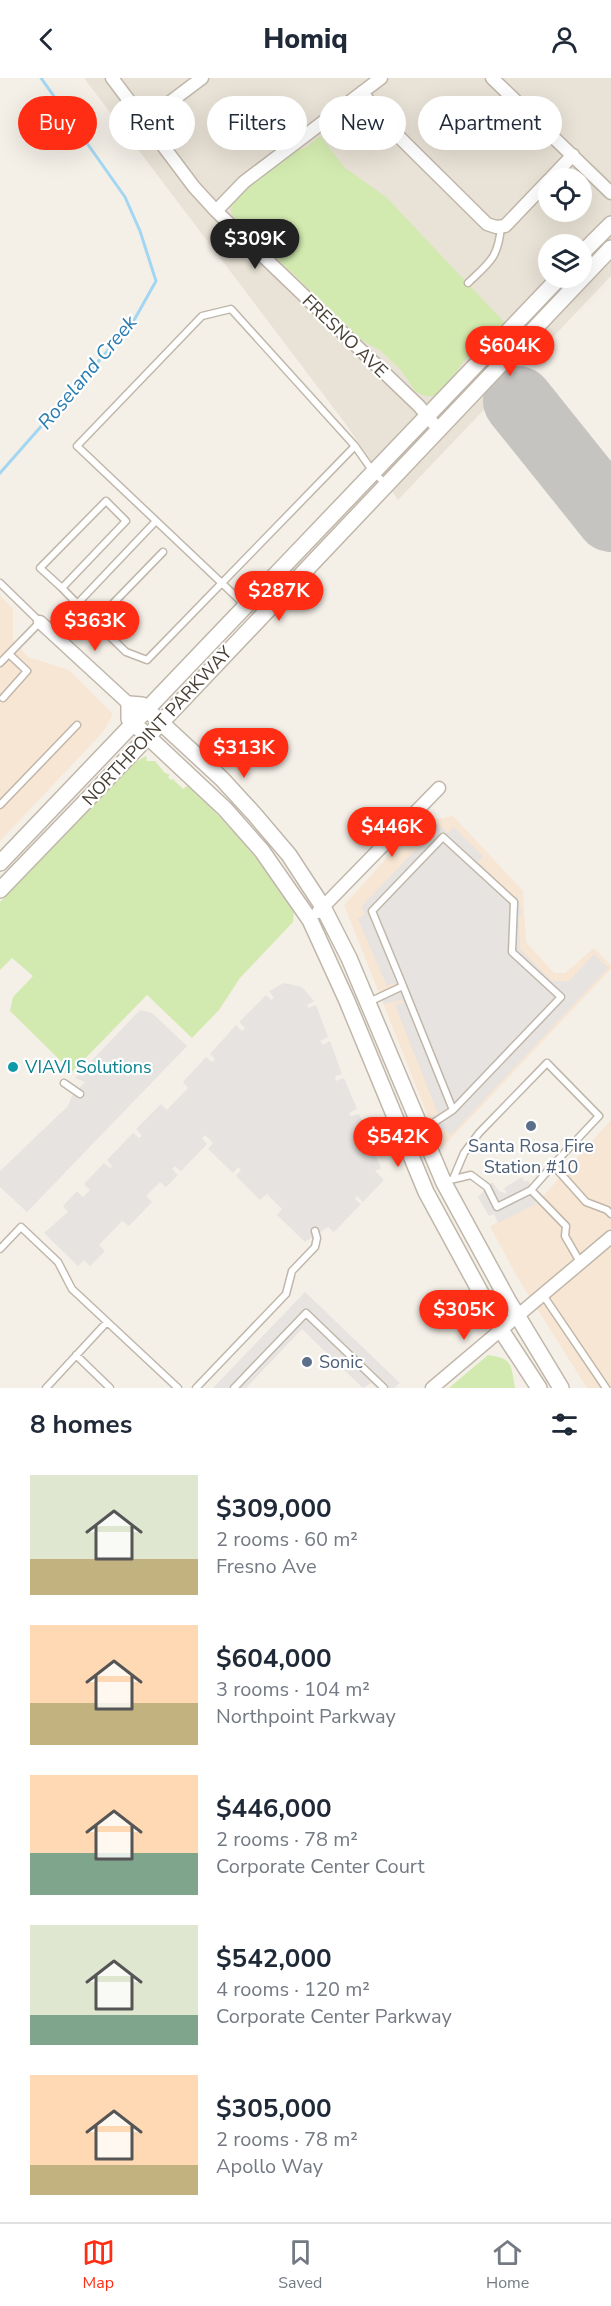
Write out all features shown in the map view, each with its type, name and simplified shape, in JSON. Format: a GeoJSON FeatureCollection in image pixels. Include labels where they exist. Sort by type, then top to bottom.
{"type":"FeatureCollection","features":[{"type":"Feature","properties":{"kind":"street","name":"FRESNO AVE"},"geometry":{"type":"LineString","coordinates":[[112,78],[126,96]]}},
{"type":"Feature","properties":{"kind":"street"},"geometry":{"type":"LineString","coordinates":[[178,96],[202,78]]}},
{"type":"Feature","properties":{"kind":"street"},"geometry":{"type":"LineString","coordinates":[[216,211],[244,182],[381,78]]}},
{"type":"Feature","properties":{"kind":"street"},"geometry":{"type":"LineString","coordinates":[[492,78],[611,192]]}},
{"type":"Feature","properties":{"kind":"street"},"geometry":{"type":"LineString","coordinates":[[362,92],[383,121],[487,224],[501,226],[512,220],[538,192]]}},
{"type":"Feature","properties":{"kind":"street","name":"FRESNO AVE"},"geometry":{"type":"LineString","coordinates":[[167,150],[216,211],[428,416],[438,429]]}},
{"type":"Feature","properties":{"kind":"street"},"geometry":{"type":"LineString","coordinates":[[561,168],[573,155]]}},
{"type":"Feature","properties":{"kind":"street"},"geometry":{"type":"LineString","coordinates":[[592,243],[611,224]]}},
{"type":"Feature","properties":{"kind":"street","name":"NORTHPOINT PARKWAY"},"geometry":{"type":"LineString","coordinates":[[0,890],[611,248]]}},
{"type":"Feature","properties":{"kind":"street","name":"NORTHPOINT PARKWAY"},"geometry":{"type":"LineString","coordinates":[[0,863],[550,288]]}},
{"type":"Feature","properties":{"kind":"street"},"geometry":{"type":"LineString","coordinates":[[40,622],[129,704],[142,705],[162,722],[222,779],[289,855],[323,907],[349,958],[421,1131],[449,1181],[517,1316],[561,1388]]}},
{"type":"Feature","properties":{"kind":"street"},"geometry":{"type":"LineString","coordinates":[[129,704],[129,719],[232,818],[262,851],[310,920],[347,1001],[426,1192],[466,1270],[501,1330],[539,1388]]}},
{"type":"Feature","properties":{"kind":"street"},"geometry":{"type":"LineString","coordinates":[[310,920],[439,788]]}},
{"type":"Feature","properties":{"kind":"street"},"geometry":{"type":"LineString","coordinates":[[432,1388],[611,1237]]}},
{"type":"Feature","properties":{"kind":"lane"},"geometry":{"type":"LineString","coordinates":[[468,283],[496,253],[501,226]]}},
{"type":"Feature","properties":{"kind":"lane"},"geometry":{"type":"LineString","coordinates":[[246,606],[77,446],[202,315],[231,309],[355,446],[374,473],[386,484]]}},
{"type":"Feature","properties":{"kind":"lane"},"geometry":{"type":"LineString","coordinates":[[62,588],[126,521],[106,501],[40,568],[126,652],[147,660],[355,446]]}},
{"type":"Feature","properties":{"kind":"lane"},"geometry":{"type":"LineString","coordinates":[[78,603],[156,521]]}},
{"type":"Feature","properties":{"kind":"lane"},"geometry":{"type":"LineString","coordinates":[[95,622],[163,552]]}},
{"type":"Feature","properties":{"kind":"lane"},"geometry":{"type":"LineString","coordinates":[[0,583],[40,622],[0,663]]}},
{"type":"Feature","properties":{"kind":"lane"},"geometry":{"type":"LineString","coordinates":[[3,698],[27,671],[9,654]]}},
{"type":"Feature","properties":{"kind":"lane"},"geometry":{"type":"LineString","coordinates":[[0,805],[77,725]]}},
{"type":"Feature","properties":{"kind":"lane"},"geometry":{"type":"LineString","coordinates":[[421,1131],[453,1110],[561,997],[512,952],[514,902],[443,837],[372,911],[453,1110]]}},
{"type":"Feature","properties":{"kind":"lane"},"geometry":{"type":"LineString","coordinates":[[368,1003],[403,986]]}},
{"type":"Feature","properties":{"kind":"lane"},"geometry":{"type":"LineString","coordinates":[[547,1063],[599,1116],[531,1190],[497,1207],[487,1187],[471,1175],[449,1181],[464,1153],[479,1133],[547,1063]]}},
{"type":"Feature","properties":{"kind":"lane"},"geometry":{"type":"LineString","coordinates":[[64,1083],[80,1094]]}},
{"type":"Feature","properties":{"kind":"lane"},"geometry":{"type":"LineString","coordinates":[[554,1166],[586,1203],[607,1210],[611,1214]]}},
{"type":"Feature","properties":{"kind":"lane"},"geometry":{"type":"LineString","coordinates":[[531,1190],[566,1226],[565,1236],[580,1262]]}},
{"type":"Feature","properties":{"kind":"lane"},"geometry":{"type":"LineString","coordinates":[[0,1249],[21,1227],[58,1262],[72,1290],[178,1388]]}},
{"type":"Feature","properties":{"kind":"lane"},"geometry":{"type":"LineString","coordinates":[[196,1388],[286,1294],[292,1271],[315,1246],[317,1238],[315,1231]]}},
{"type":"Feature","properties":{"kind":"lane"},"geometry":{"type":"LineString","coordinates":[[543,1294],[606,1388]]}},
{"type":"Feature","properties":{"kind":"lane"},"geometry":{"type":"LineString","coordinates":[[234,1388],[306,1313],[384,1388]]}},
{"type":"Feature","properties":{"kind":"lane"},"geometry":{"type":"LineString","coordinates":[[46,1388],[107,1323]]}},
{"type":"Feature","properties":{"kind":"lane"},"geometry":{"type":"LineString","coordinates":[[76,1355],[110,1388]]}},
{"type":"Feature","properties":{"kind":"shaded area"},"geometry":{"type":"Polygon","coordinates":[[[84,78],[611,78],[611,276],[398,500],[345,423],[138,150],[195,150],[195,96],[109,96],[109,111],[84,78]]]}},
{"type":"Feature","properties":{"kind":"shaded area"},"geometry":{"type":"Polygon","coordinates":[[[0,595],[13,609],[13,640],[28,657],[69,670],[113,714],[104,731],[0,841],[0,595]]]}},
{"type":"Feature","properties":{"kind":"shaded area"},"geometry":{"type":"Polygon","coordinates":[[[453,816],[523,891],[526,942],[554,973],[565,973],[594,948],[611,965],[611,969],[441,1149],[344,905],[417,825],[453,816]]]}},
{"type":"Feature","properties":{"kind":"shaded area"},"geometry":{"type":"Polygon","coordinates":[[[438,824],[448,833],[454,827],[483,856],[478,862],[514,896],[518,897],[522,915],[519,916],[520,949],[552,981],[569,981],[594,954],[608,968],[451,1135],[445,1129],[435,1132],[429,1118],[438,1114],[395,1005],[403,1003],[402,1000],[384,1004],[380,994],[397,986],[394,983],[387,986],[358,919],[365,914],[361,907],[427,838],[420,831],[438,824]]]}},
{"type":"Feature","properties":{"kind":"shaded area"},"geometry":{"type":"Polygon","coordinates":[[[284,983],[302,987],[314,1001],[307,1005],[308,1008],[316,1005],[328,1037],[320,1041],[323,1045],[330,1041],[342,1074],[335,1076],[336,1081],[344,1078],[357,1109],[349,1113],[351,1116],[359,1114],[372,1144],[364,1148],[366,1152],[373,1149],[381,1168],[375,1171],[384,1180],[363,1202],[357,1196],[355,1199],[361,1204],[334,1232],[328,1227],[305,1242],[277,1215],[282,1209],[267,1194],[260,1200],[236,1176],[241,1170],[238,1167],[233,1173],[208,1149],[213,1143],[205,1135],[202,1138],[207,1144],[181,1171],[175,1166],[172,1169],[178,1175],[166,1187],[160,1182],[146,1196],[152,1202],[129,1226],[122,1221],[99,1245],[105,1251],[90,1266],[84,1260],[78,1266],[44,1233],[68,1212],[63,1206],[77,1191],[83,1197],[90,1190],[84,1184],[104,1163],[110,1168],[112,1166],[107,1160],[133,1133],[139,1138],[142,1136],[136,1129],[161,1104],[167,1110],[188,1088],[183,1082],[206,1057],[212,1062],[215,1059],[210,1054],[236,1025],[242,1031],[245,1028],[239,1022],[266,995],[271,1000],[274,998],[269,991],[284,983]]]}},
{"type":"Feature","properties":{"kind":"shaded area"},"geometry":{"type":"Polygon","coordinates":[[[140,1010],[152,1013],[187,1046],[27,1212],[0,1187],[0,1171],[68,1106],[72,1096],[85,1082],[75,1078],[140,1010]]]}},
{"type":"Feature","properties":{"kind":"shaded area"},"geometry":{"type":"Polygon","coordinates":[[[611,1120],[611,1388],[587,1388],[517,1277],[490,1226],[536,1204],[611,1120]]]}},
{"type":"Feature","properties":{"kind":"shaded area"},"geometry":{"type":"Polygon","coordinates":[[[522,1177],[524,1181],[529,1181],[536,1204],[498,1223],[494,1214],[489,1216],[478,1197],[492,1182],[499,1191],[507,1194],[504,1188],[522,1177]]]}},
{"type":"Feature","properties":{"kind":"shaded area"},"geometry":{"type":"Polygon","coordinates":[[[305,1292],[400,1383],[394,1388],[377,1388],[371,1383],[363,1388],[302,1329],[246,1388],[213,1388],[305,1292]]]}},
{"type":"Feature","properties":{"kind":"green space"},"geometry":{"type":"Polygon","coordinates":[[[319,137],[319,150],[331,150],[345,168],[386,197],[505,323],[463,362],[452,379],[437,395],[425,396],[415,391],[401,370],[380,350],[363,341],[231,212],[231,203],[251,184],[295,150],[307,150],[307,146],[319,137]]]}},
{"type":"Feature","properties":{"kind":"green space"},"geometry":{"type":"Polygon","coordinates":[[[146,756],[147,761],[155,761],[165,773],[170,775],[168,777],[171,780],[173,779],[183,789],[188,785],[230,828],[268,873],[291,906],[294,911],[293,922],[240,978],[219,1010],[192,1038],[147,995],[72,1072],[10,1011],[13,997],[33,976],[12,958],[0,970],[0,902],[134,763],[146,756]]]}},
{"type":"Feature","properties":{"kind":"green space"},"geometry":{"type":"Polygon","coordinates":[[[488,1355],[502,1358],[509,1364],[515,1388],[449,1388],[488,1355]]]}},
{"type":"Feature","properties":{"kind":"waterway","name":"Roseland Creek"},"geometry":{"type":"LineString","coordinates":[[0,473],[133,322],[156,281],[140,231],[125,197],[41,78]]}},
{"type":"Feature","properties":{"kind":"runway"},"geometry":{"type":"LineString","coordinates":[[518,401],[611,517]]}},
{"type":"Feature","properties":{"kind":"place","name":"VIAVI Solutions"},"geometry":{"type":"Point","coordinates":[13,1067]}},
{"type":"Feature","properties":{"kind":"place","name":"Santa Rosa Fire Station #10"},"geometry":{"type":"Point","coordinates":[531,1126]}},
{"type":"Feature","properties":{"kind":"place","name":"Sonic"},"geometry":{"type":"Point","coordinates":[307,1362]}}]}
